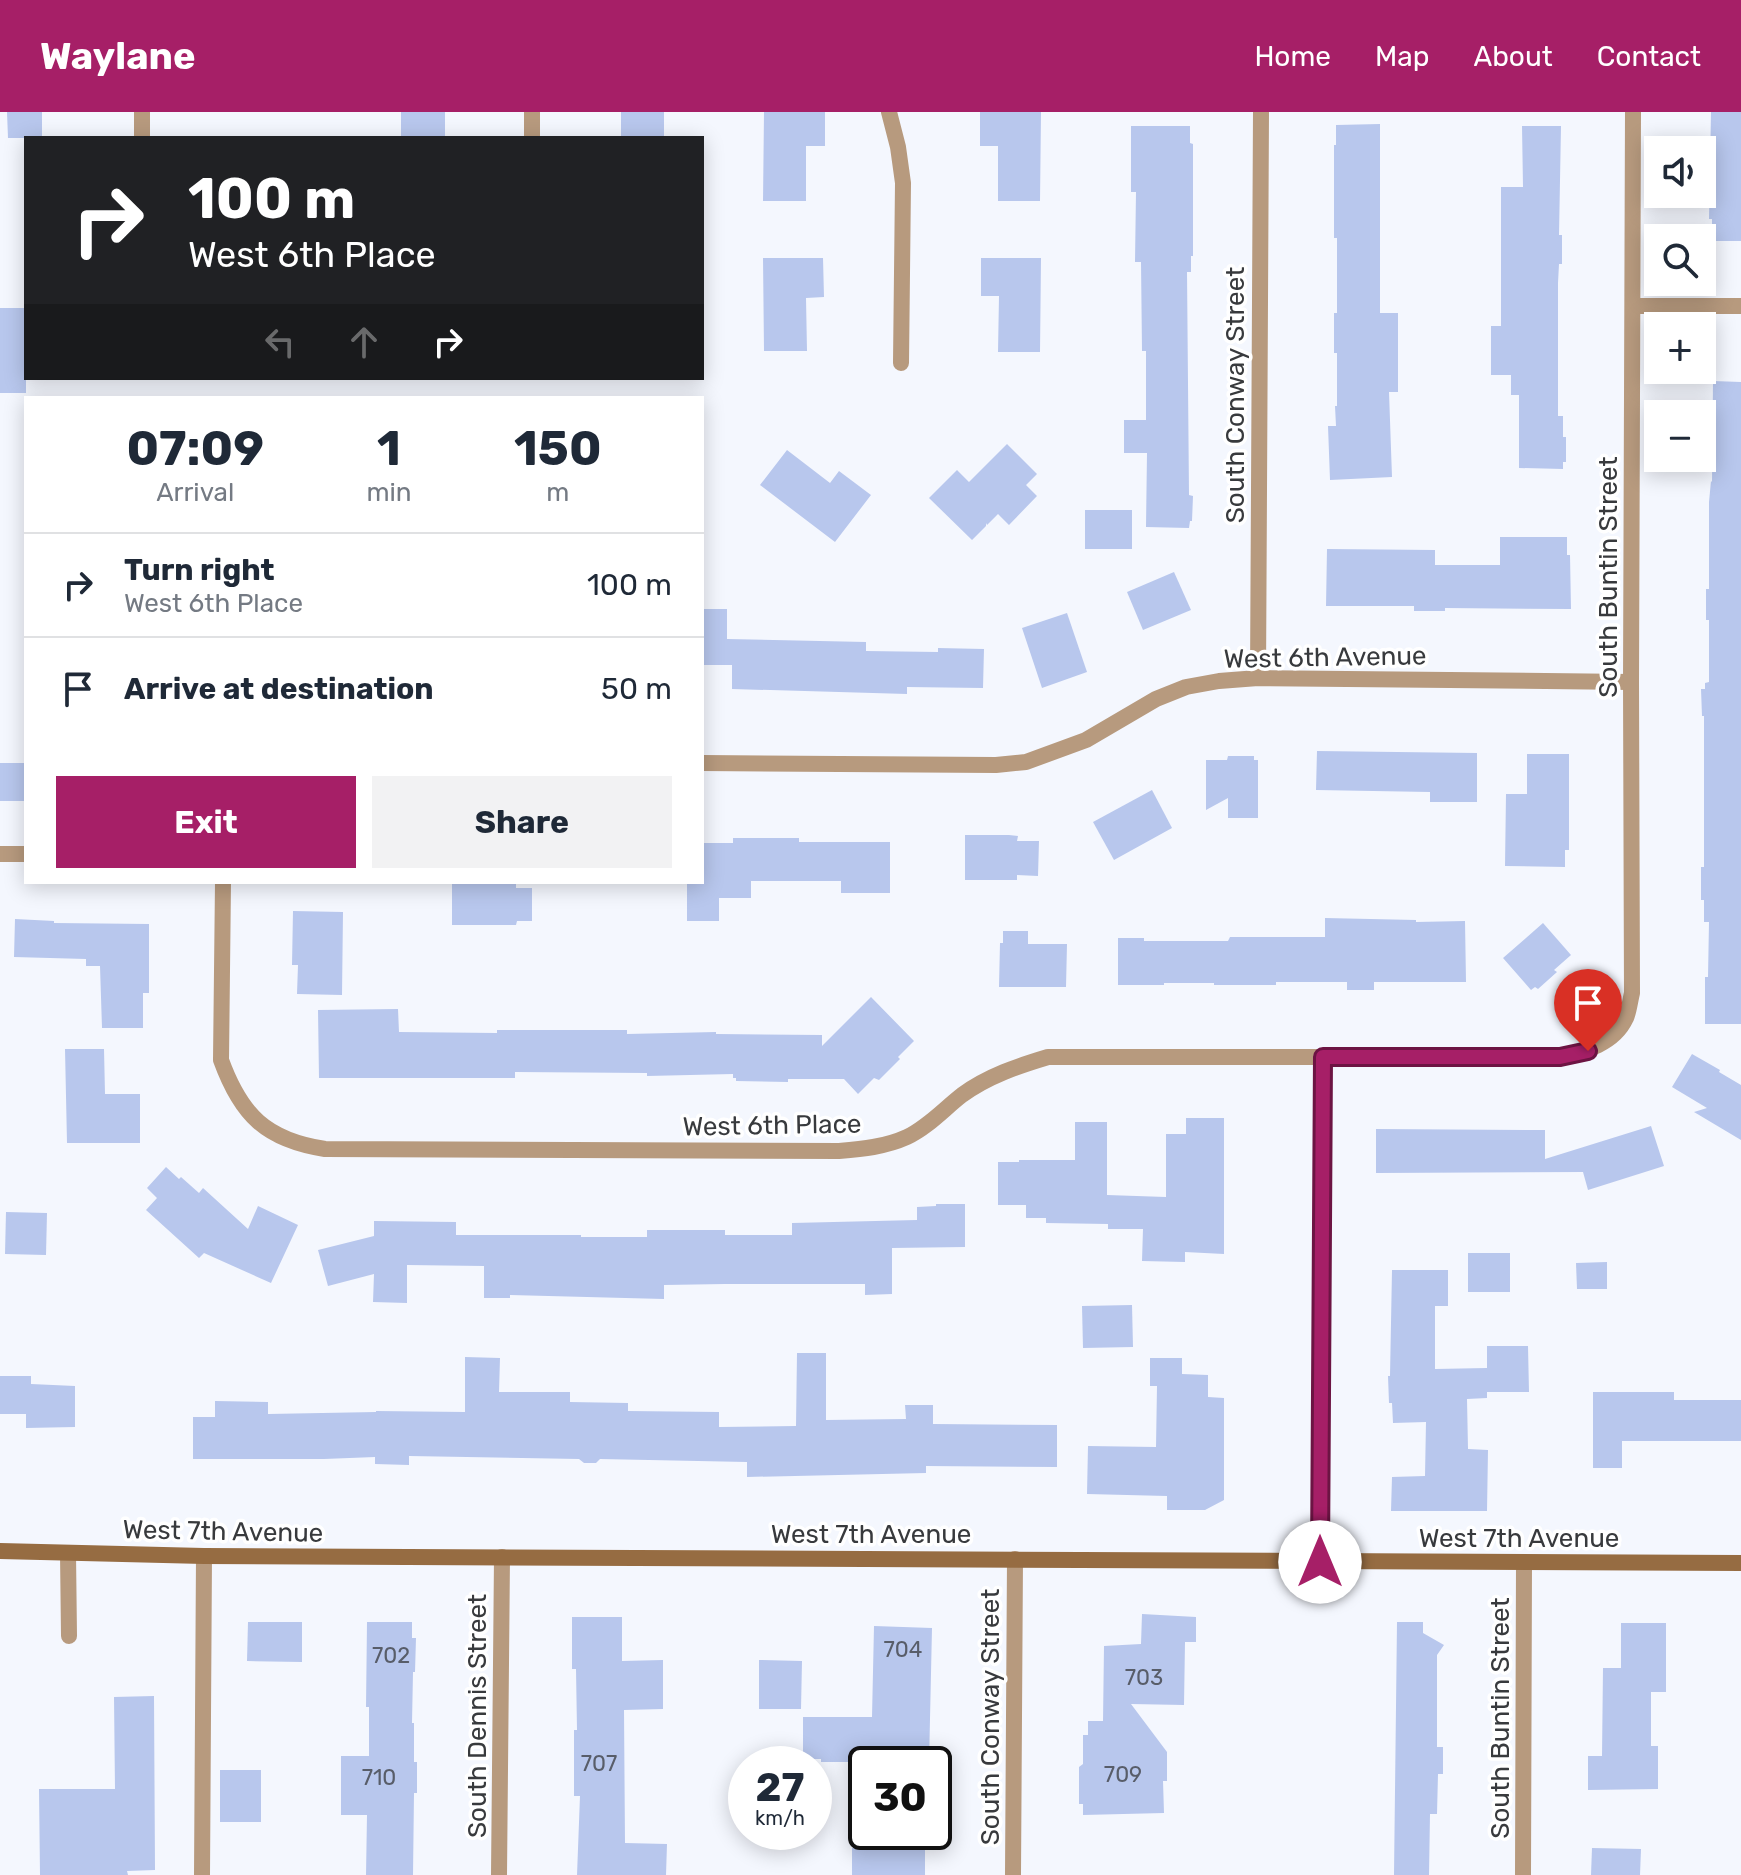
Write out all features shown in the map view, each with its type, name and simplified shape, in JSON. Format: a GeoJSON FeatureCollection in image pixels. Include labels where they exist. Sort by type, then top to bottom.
{"type":"FeatureCollection","features":[{"type":"Feature","properties":{"kind":"street"},"geometry":{"type":"LineString","coordinates":[[142,112],[142,136]]}},
{"type":"Feature","properties":{"kind":"street"},"geometry":{"type":"LineString","coordinates":[[532,112],[532,136]]}},
{"type":"Feature","properties":{"kind":"street"},"geometry":{"type":"LineString","coordinates":[[889,112],[903,183],[901,363]]}},
{"type":"Feature","properties":{"kind":"street","name":"South Conway Street"},"geometry":{"type":"LineString","coordinates":[[1258,678],[1261,112]]}},
{"type":"Feature","properties":{"kind":"street","name":"South Buntin Street"},"geometry":{"type":"LineString","coordinates":[[1612,1037],[1625,1019],[1632,993],[1633,112]]}},
{"type":"Feature","properties":{"kind":"street"},"geometry":{"type":"LineString","coordinates":[[1633,306],[1741,306]]}},
{"type":"Feature","properties":{"kind":"street","name":"West 6th Avenue"},"geometry":{"type":"LineString","coordinates":[[704,763],[996,765],[1026,762],[1086,740],[1156,699],[1186,687],[1219,681],[1258,678],[1631,682]]}},
{"type":"Feature","properties":{"kind":"street"},"geometry":{"type":"LineString","coordinates":[[0,854],[24,854]]}},
{"type":"Feature","properties":{"kind":"street","name":"West 6th Place"},"geometry":{"type":"LineString","coordinates":[[223,884],[221,1060],[229,1082],[241,1103],[258,1122],[279,1136],[301,1145],[325,1149],[839,1151],[875,1147],[908,1136],[963,1094],[993,1077],[1016,1066],[1048,1057],[1560,1057],[1588,1051],[1612,1037]]}},
{"type":"Feature","properties":{"kind":"street"},"geometry":{"type":"LineString","coordinates":[[1320,1562],[1323,1057]]}},
{"type":"Feature","properties":{"kind":"street","name":"West 7th Avenue"},"geometry":{"type":"LineString","coordinates":[[0,1551],[204,1556],[1741,1563]]}},
{"type":"Feature","properties":{"kind":"street"},"geometry":{"type":"LineString","coordinates":[[68,1553],[69,1636]]}},
{"type":"Feature","properties":{"kind":"street"},"geometry":{"type":"LineString","coordinates":[[202,1875],[204,1556]]}},
{"type":"Feature","properties":{"kind":"street","name":"South Dennis Street"},"geometry":{"type":"LineString","coordinates":[[499,1875],[502,1557]]}},
{"type":"Feature","properties":{"kind":"street","name":"South Conway Street"},"geometry":{"type":"LineString","coordinates":[[1013,1875],[1015,1559]]}},
{"type":"Feature","properties":{"kind":"street","name":"South Buntin Street"},"geometry":{"type":"LineString","coordinates":[[1523,1875],[1524,1562]]}},
{"type":"Feature","properties":{"kind":"building"},"geometry":{"type":"Polygon","coordinates":[[[7,112],[42,112],[42,136],[8,138],[7,112]]]}},
{"type":"Feature","properties":{"kind":"building"},"geometry":{"type":"Polygon","coordinates":[[[401,112],[445,112],[445,136],[401,136],[401,112]]]}},
{"type":"Feature","properties":{"kind":"building"},"geometry":{"type":"Polygon","coordinates":[[[621,112],[664,112],[664,136],[621,136],[621,112]]]}},
{"type":"Feature","properties":{"kind":"building"},"geometry":{"type":"Polygon","coordinates":[[[764,112],[825,112],[825,146],[806,146],[806,201],[763,201],[764,112]]]}},
{"type":"Feature","properties":{"kind":"building"},"geometry":{"type":"Polygon","coordinates":[[[980,112],[1041,112],[1040,201],[998,201],[998,146],[980,146],[980,112]]]}},
{"type":"Feature","properties":{"kind":"building"},"geometry":{"type":"Polygon","coordinates":[[[1711,112],[1741,112],[1741,241],[1716,241],[1716,224],[1709,219],[1709,208],[1716,208],[1716,136],[1711,136],[1711,112]]]}},
{"type":"Feature","properties":{"kind":"building"},"geometry":{"type":"Polygon","coordinates":[[[1380,124],[1380,313],[1398,313],[1398,392],[1389,392],[1392,477],[1330,480],[1328,426],[1336,426],[1337,406],[1337,353],[1334,353],[1334,313],[1337,313],[1337,238],[1334,238],[1336,125],[1380,124]]]}},
{"type":"Feature","properties":{"kind":"building"},"geometry":{"type":"Polygon","coordinates":[[[1131,126],[1190,126],[1190,143],[1193,144],[1193,256],[1191,272],[1187,272],[1189,495],[1193,496],[1189,528],[1146,527],[1147,453],[1124,453],[1124,420],[1146,420],[1146,351],[1142,351],[1141,262],[1135,262],[1136,192],[1131,192],[1131,126]]]}},
{"type":"Feature","properties":{"kind":"building"},"geometry":{"type":"Polygon","coordinates":[[[1522,126],[1561,126],[1559,235],[1562,235],[1562,264],[1559,264],[1558,283],[1558,416],[1563,416],[1563,437],[1566,437],[1563,469],[1519,468],[1519,395],[1511,395],[1511,375],[1491,375],[1491,326],[1501,326],[1501,187],[1523,187],[1522,126]]]}},
{"type":"Feature","properties":{"kind":"building"},"geometry":{"type":"Polygon","coordinates":[[[763,258],[823,258],[824,297],[806,298],[807,351],[764,351],[763,258]]]}},
{"type":"Feature","properties":{"kind":"building"},"geometry":{"type":"Polygon","coordinates":[[[981,258],[1041,258],[1040,352],[998,352],[999,296],[981,296],[981,258]]]}},
{"type":"Feature","properties":{"kind":"building"},"geometry":{"type":"Polygon","coordinates":[[[0,308],[24,308],[26,393],[0,393],[0,308]]]}},
{"type":"Feature","properties":{"kind":"building"},"geometry":{"type":"Polygon","coordinates":[[[1716,381],[1741,382],[1741,1024],[1705,1024],[1709,922],[1704,922],[1704,900],[1701,900],[1701,867],[1704,867],[1704,716],[1701,689],[1705,689],[1705,683],[1709,682],[1706,589],[1709,589],[1709,502],[1712,472],[1716,472],[1716,400],[1713,400],[1713,384],[1716,381]]]}},
{"type":"Feature","properties":{"kind":"building"},"geometry":{"type":"Polygon","coordinates":[[[1007,444],[1037,474],[1026,485],[1037,496],[1009,525],[998,514],[972,540],[929,498],[957,470],[969,482],[1007,444]]]}},
{"type":"Feature","properties":{"kind":"building"},"geometry":{"type":"Polygon","coordinates":[[[787,450],[830,483],[839,471],[871,495],[835,542],[760,485],[787,450]]]}},
{"type":"Feature","properties":{"kind":"building"},"geometry":{"type":"Polygon","coordinates":[[[1085,510],[1132,510],[1132,549],[1085,549],[1085,510]]]}},
{"type":"Feature","properties":{"kind":"building"},"geometry":{"type":"Polygon","coordinates":[[[1500,537],[1567,537],[1571,609],[1445,608],[1445,611],[1414,611],[1414,606],[1326,606],[1327,549],[1435,550],[1435,565],[1500,565],[1500,537]]]}},
{"type":"Feature","properties":{"kind":"building"},"geometry":{"type":"Polygon","coordinates":[[[1174,572],[1191,610],[1143,630],[1127,592],[1174,572]]]}},
{"type":"Feature","properties":{"kind":"building"},"geometry":{"type":"Polygon","coordinates":[[[704,609],[727,609],[727,639],[866,642],[866,651],[984,649],[983,688],[907,687],[907,694],[732,689],[732,665],[704,665],[704,609]]]}},
{"type":"Feature","properties":{"kind":"building"},"geometry":{"type":"Polygon","coordinates":[[[1067,613],[1087,672],[1042,688],[1022,628],[1067,613]]]}},
{"type":"Feature","properties":{"kind":"building"},"geometry":{"type":"Polygon","coordinates":[[[1317,751],[1477,753],[1477,802],[1430,802],[1430,792],[1316,790],[1317,751]]]}},
{"type":"Feature","properties":{"kind":"building"},"geometry":{"type":"Polygon","coordinates":[[[1527,754],[1569,754],[1569,850],[1565,850],[1565,867],[1505,866],[1506,794],[1527,794],[1527,754]]]}},
{"type":"Feature","properties":{"kind":"building"},"geometry":{"type":"Polygon","coordinates":[[[1228,756],[1254,756],[1254,760],[1258,760],[1258,818],[1228,818],[1228,798],[1206,810],[1206,760],[1227,760],[1228,756]]]}},
{"type":"Feature","properties":{"kind":"building"},"geometry":{"type":"Polygon","coordinates":[[[0,763],[24,763],[24,801],[0,801],[0,763]]]}},
{"type":"Feature","properties":{"kind":"building"},"geometry":{"type":"Polygon","coordinates":[[[1152,790],[1172,828],[1114,860],[1093,822],[1152,790]]]}},
{"type":"Feature","properties":{"kind":"building"},"geometry":{"type":"Polygon","coordinates":[[[965,835],[1009,835],[1018,836],[1017,841],[1039,841],[1038,876],[1017,875],[1017,880],[965,880],[965,835]]]}},
{"type":"Feature","properties":{"kind":"building"},"geometry":{"type":"Polygon","coordinates":[[[733,838],[890,842],[890,893],[841,893],[841,881],[751,881],[751,898],[719,898],[719,921],[687,921],[687,884],[704,884],[704,843],[733,843],[733,838]]]}},
{"type":"Feature","properties":{"kind":"building"},"geometry":{"type":"Polygon","coordinates":[[[452,884],[516,884],[516,888],[532,888],[532,921],[517,921],[516,925],[452,925],[452,884]]]}},
{"type":"Feature","properties":{"kind":"building"},"geometry":{"type":"Polygon","coordinates":[[[293,911],[343,912],[342,995],[297,994],[298,965],[292,965],[293,911]]]}},
{"type":"Feature","properties":{"kind":"building"},"geometry":{"type":"Polygon","coordinates":[[[1325,918],[1465,921],[1466,982],[1374,982],[1374,990],[1347,990],[1347,982],[1118,985],[1118,938],[1228,941],[1230,937],[1325,937],[1325,918]]]}},
{"type":"Feature","properties":{"kind":"building"},"geometry":{"type":"Polygon","coordinates":[[[15,919],[54,923],[149,924],[149,993],[143,993],[143,1028],[102,1028],[100,966],[86,966],[86,959],[14,957],[15,919]]]}},
{"type":"Feature","properties":{"kind":"building"},"geometry":{"type":"Polygon","coordinates":[[[1543,923],[1571,955],[1538,989],[1535,987],[1531,990],[1503,958],[1543,923]]]}},
{"type":"Feature","properties":{"kind":"building"},"geometry":{"type":"Polygon","coordinates":[[[1003,931],[1028,931],[1028,944],[1067,944],[1066,987],[999,987],[1003,931]]]}},
{"type":"Feature","properties":{"kind":"building"},"geometry":{"type":"Polygon","coordinates":[[[871,997],[914,1041],[879,1080],[874,1078],[858,1094],[844,1079],[736,1081],[733,1074],[647,1076],[647,1073],[515,1072],[515,1078],[319,1078],[318,1010],[398,1009],[399,1032],[627,1030],[627,1034],[716,1032],[822,1035],[822,1046],[871,997]]]}},
{"type":"Feature","properties":{"kind":"building"},"geometry":{"type":"Polygon","coordinates":[[[65,1049],[104,1049],[105,1094],[140,1094],[140,1143],[67,1143],[65,1049]]]}},
{"type":"Feature","properties":{"kind":"building"},"geometry":{"type":"Polygon","coordinates":[[[1692,1054],[1741,1085],[1741,1140],[1694,1112],[1707,1108],[1672,1087],[1692,1054]]]}},
{"type":"Feature","properties":{"kind":"building"},"geometry":{"type":"Polygon","coordinates":[[[1186,1118],[1224,1118],[1224,1254],[1185,1252],[1185,1262],[1142,1261],[1143,1229],[1108,1229],[1108,1224],[1046,1223],[1046,1218],[1026,1218],[1026,1205],[998,1205],[998,1162],[1075,1160],[1075,1122],[1107,1122],[1107,1195],[1166,1197],[1166,1134],[1186,1134],[1186,1118]]]}},
{"type":"Feature","properties":{"kind":"building"},"geometry":{"type":"Polygon","coordinates":[[[1651,1126],[1664,1166],[1588,1190],[1583,1172],[1376,1173],[1376,1129],[1545,1130],[1545,1159],[1651,1126]]]}},
{"type":"Feature","properties":{"kind":"building"},"geometry":{"type":"Polygon","coordinates":[[[166,1167],[199,1193],[203,1188],[248,1229],[258,1206],[298,1225],[271,1283],[204,1253],[199,1258],[146,1210],[157,1198],[147,1188],[166,1167]]]}},
{"type":"Feature","properties":{"kind":"building"},"geometry":{"type":"Polygon","coordinates":[[[965,1204],[965,1247],[892,1248],[892,1294],[865,1295],[865,1284],[725,1284],[664,1285],[664,1299],[510,1295],[510,1298],[484,1298],[484,1266],[407,1265],[407,1303],[373,1302],[374,1274],[328,1286],[318,1250],[374,1236],[374,1221],[456,1222],[456,1235],[647,1237],[647,1230],[725,1230],[725,1235],[792,1235],[792,1223],[917,1220],[917,1207],[965,1204]]]}},
{"type":"Feature","properties":{"kind":"building"},"geometry":{"type":"Polygon","coordinates":[[[6,1212],[47,1213],[46,1255],[5,1254],[6,1212]]]}},
{"type":"Feature","properties":{"kind":"building"},"geometry":{"type":"Polygon","coordinates":[[[1468,1253],[1510,1253],[1510,1292],[1468,1292],[1468,1253]]]}},
{"type":"Feature","properties":{"kind":"building"},"geometry":{"type":"Polygon","coordinates":[[[1607,1262],[1607,1289],[1577,1289],[1576,1263],[1607,1262]]]}},
{"type":"Feature","properties":{"kind":"building"},"geometry":{"type":"Polygon","coordinates":[[[1392,1270],[1448,1270],[1448,1306],[1435,1306],[1435,1369],[1487,1368],[1487,1346],[1528,1346],[1529,1392],[1487,1392],[1487,1398],[1467,1399],[1468,1449],[1488,1450],[1487,1511],[1391,1511],[1392,1477],[1425,1476],[1426,1422],[1393,1423],[1388,1376],[1392,1270]]]}},
{"type":"Feature","properties":{"kind":"building"},"geometry":{"type":"Polygon","coordinates":[[[1132,1305],[1133,1347],[1083,1348],[1082,1306],[1132,1305]]]}},
{"type":"Feature","properties":{"kind":"building"},"geometry":{"type":"Polygon","coordinates":[[[797,1353],[826,1353],[826,1420],[906,1419],[905,1405],[933,1405],[933,1424],[1057,1425],[1057,1467],[926,1466],[926,1473],[747,1477],[747,1462],[600,1459],[596,1463],[584,1463],[579,1459],[409,1456],[409,1465],[375,1464],[375,1457],[193,1459],[193,1417],[215,1417],[215,1401],[268,1402],[268,1414],[465,1412],[465,1357],[500,1358],[499,1392],[570,1392],[570,1402],[628,1403],[628,1411],[719,1412],[719,1427],[796,1426],[797,1353]]]}},
{"type":"Feature","properties":{"kind":"building"},"geometry":{"type":"Polygon","coordinates":[[[1150,1358],[1182,1358],[1182,1374],[1208,1375],[1208,1397],[1224,1398],[1224,1500],[1205,1510],[1167,1510],[1167,1496],[1087,1494],[1088,1446],[1156,1447],[1157,1386],[1150,1386],[1150,1358]]]}},
{"type":"Feature","properties":{"kind":"building"},"geometry":{"type":"Polygon","coordinates":[[[0,1376],[31,1376],[31,1384],[75,1386],[75,1427],[26,1428],[26,1414],[0,1414],[0,1376]]]}},
{"type":"Feature","properties":{"kind":"building"},"geometry":{"type":"Polygon","coordinates":[[[1593,1392],[1674,1392],[1674,1400],[1741,1400],[1741,1441],[1622,1441],[1622,1468],[1593,1468],[1593,1392]]]}},
{"type":"Feature","properties":{"kind":"building"},"geometry":{"type":"Polygon","coordinates":[[[1142,1614],[1196,1617],[1196,1642],[1185,1642],[1184,1705],[1131,1704],[1167,1752],[1167,1781],[1163,1781],[1164,1813],[1083,1815],[1083,1804],[1079,1804],[1079,1767],[1083,1764],[1083,1735],[1088,1735],[1088,1721],[1103,1721],[1104,1646],[1141,1644],[1142,1614]]]}},
{"type":"Feature","properties":{"kind":"building"},"geometry":{"type":"Polygon","coordinates":[[[572,1617],[622,1617],[622,1661],[663,1660],[663,1709],[624,1710],[625,1843],[667,1844],[666,1875],[577,1875],[580,1796],[574,1796],[574,1730],[577,1730],[572,1617]]]}},
{"type":"Feature","properties":{"kind":"building"},"geometry":{"type":"Polygon","coordinates":[[[248,1622],[302,1622],[302,1662],[247,1661],[248,1622]]]}},
{"type":"Feature","properties":{"kind":"building"},"geometry":{"type":"Polygon","coordinates":[[[367,1622],[412,1622],[412,1638],[416,1638],[412,1723],[417,1793],[414,1793],[413,1875],[366,1875],[367,1815],[341,1815],[341,1756],[369,1756],[367,1622]]]}},
{"type":"Feature","properties":{"kind":"building"},"geometry":{"type":"Polygon","coordinates":[[[1397,1622],[1423,1622],[1423,1633],[1444,1645],[1437,1655],[1437,1747],[1443,1747],[1443,1774],[1438,1774],[1437,1814],[1430,1814],[1429,1875],[1394,1875],[1397,1622]]]}},
{"type":"Feature","properties":{"kind":"building"},"geometry":{"type":"Polygon","coordinates":[[[1621,1623],[1666,1623],[1666,1692],[1651,1692],[1651,1746],[1658,1746],[1658,1789],[1588,1790],[1588,1756],[1602,1756],[1603,1668],[1621,1668],[1621,1623]]]}},
{"type":"Feature","properties":{"kind":"building"},"geometry":{"type":"Polygon","coordinates":[[[874,1626],[932,1628],[929,1746],[848,1746],[848,1762],[832,1762],[832,1746],[803,1746],[803,1717],[872,1717],[874,1626]]]}},
{"type":"Feature","properties":{"kind":"building"},"geometry":{"type":"Polygon","coordinates":[[[759,1660],[802,1661],[801,1709],[759,1709],[759,1660]]]}},
{"type":"Feature","properties":{"kind":"building"},"geometry":{"type":"Polygon","coordinates":[[[154,1696],[155,1870],[127,1871],[128,1875],[40,1875],[39,1789],[115,1789],[114,1697],[154,1696]]]}},
{"type":"Feature","properties":{"kind":"building"},"geometry":{"type":"Polygon","coordinates":[[[220,1770],[261,1770],[261,1822],[220,1822],[220,1770]]]}},
{"type":"Feature","properties":{"kind":"building"},"geometry":{"type":"Polygon","coordinates":[[[1592,1848],[1641,1849],[1640,1875],[1591,1875],[1592,1848]]]}},
{"type":"Feature","properties":{"kind":"building"},"geometry":{"type":"Polygon","coordinates":[[[852,1850],[925,1850],[925,1875],[852,1875],[852,1850]]]}},
{"type":"Feature","properties":{"kind":"route"},"geometry":{"type":"LineString","coordinates":[[1320,1562],[1323,1057],[1560,1057],[1588,1051]]}}]}
